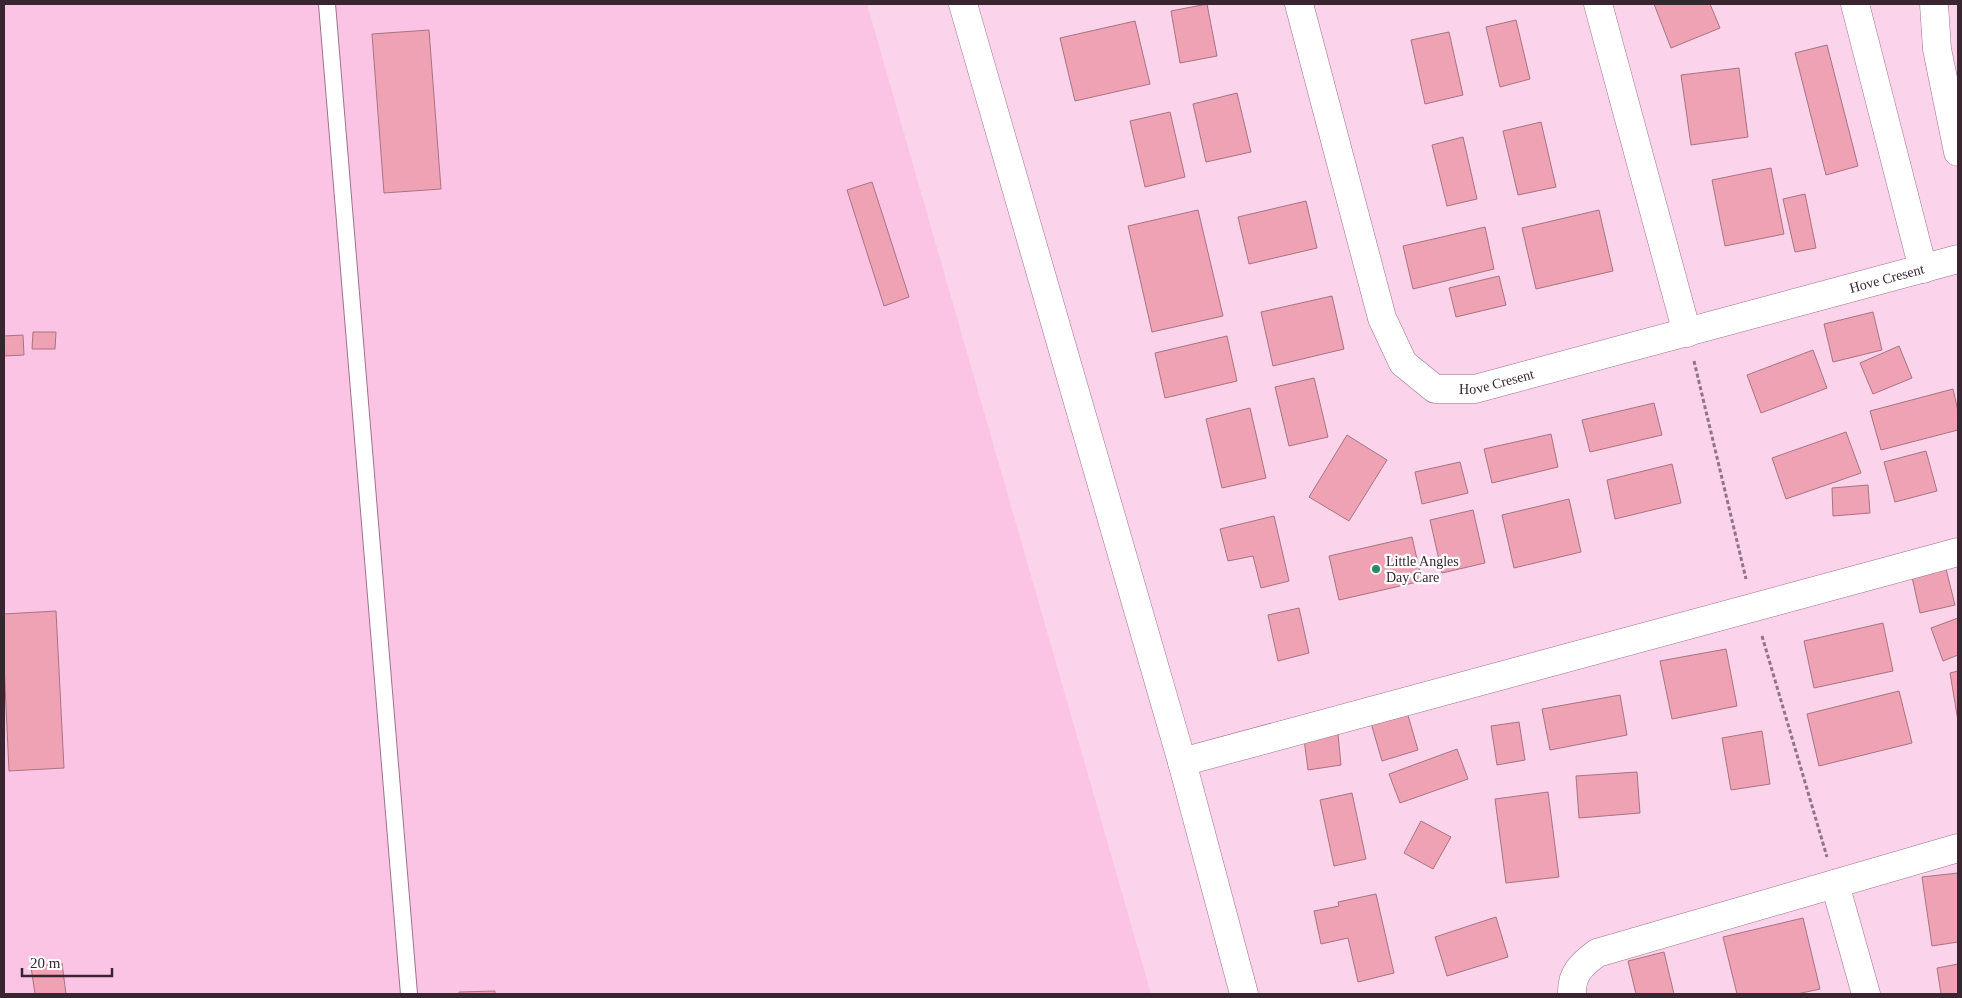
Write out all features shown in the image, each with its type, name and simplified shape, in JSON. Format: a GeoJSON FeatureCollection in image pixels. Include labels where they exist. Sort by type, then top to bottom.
{"type":"FeatureCollection","features":[{"type":"Feature","properties":{"kind":"street"},"geometry":{"type":"LineString","coordinates":[[963,4],[1182,762],[1244,994]]}},
{"type":"Feature","properties":{"kind":"street","name":"Hove Cresent"},"geometry":{"type":"LineString","coordinates":[[1299,4],[1382,318],[1403,364],[1435,389],[1475,390],[1958,259]]}},
{"type":"Feature","properties":{"kind":"street"},"geometry":{"type":"LineString","coordinates":[[1598,4],[1687,333]]}},
{"type":"Feature","properties":{"kind":"street"},"geometry":{"type":"LineString","coordinates":[[1855,4],[1923,269]]}},
{"type":"Feature","properties":{"kind":"street"},"geometry":{"type":"LineString","coordinates":[[1934,4],[1937,49],[1958,152]]}},
{"type":"Feature","properties":{"kind":"street"},"geometry":{"type":"LineString","coordinates":[[1182,762],[1958,552]]}},
{"type":"Feature","properties":{"kind":"street"},"geometry":{"type":"LineString","coordinates":[[1572,994],[1573,979],[1578,970],[1597,953],[1958,848]]}},
{"type":"Feature","properties":{"kind":"street"},"geometry":{"type":"LineString","coordinates":[[1836,884],[1866,994]]}},
{"type":"Feature","properties":{"kind":"lane"},"geometry":{"type":"LineString","coordinates":[[327,4],[409,994]]}},
{"type":"Feature","properties":{"kind":"shaded area"},"geometry":{"type":"Polygon","coordinates":[[[4,4],[867,4],[1151,994],[4,994],[4,4]]]}},
{"type":"Feature","properties":{"kind":"building"},"geometry":{"type":"Polygon","coordinates":[[[1207,4],[1217,56],[1180,63],[1171,11],[1207,4]]]}},
{"type":"Feature","properties":{"kind":"building"},"geometry":{"type":"Polygon","coordinates":[[[1654,4],[1710,4],[1720,28],[1671,48],[1654,4]]]}},
{"type":"Feature","properties":{"kind":"building"},"geometry":{"type":"Polygon","coordinates":[[[1516,20],[1530,79],[1500,87],[1486,27],[1516,20]]]}},
{"type":"Feature","properties":{"kind":"building"},"geometry":{"type":"Polygon","coordinates":[[[1135,21],[1150,84],[1075,101],[1060,38],[1135,21]]]}},
{"type":"Feature","properties":{"kind":"building"},"geometry":{"type":"Polygon","coordinates":[[[429,30],[441,189],[384,193],[372,34],[429,30]]]}},
{"type":"Feature","properties":{"kind":"building"},"geometry":{"type":"Polygon","coordinates":[[[1449,32],[1463,95],[1425,104],[1411,40],[1449,32]]]}},
{"type":"Feature","properties":{"kind":"building"},"geometry":{"type":"Polygon","coordinates":[[[1827,45],[1858,166],[1826,175],[1795,53],[1827,45]]]}},
{"type":"Feature","properties":{"kind":"building"},"geometry":{"type":"Polygon","coordinates":[[[1739,68],[1748,137],[1691,145],[1681,75],[1739,68]]]}},
{"type":"Feature","properties":{"kind":"building"},"geometry":{"type":"Polygon","coordinates":[[[1237,93],[1251,152],[1206,162],[1193,104],[1237,93]]]}},
{"type":"Feature","properties":{"kind":"building"},"geometry":{"type":"Polygon","coordinates":[[[1170,112],[1185,177],[1145,187],[1130,121],[1170,112]]]}},
{"type":"Feature","properties":{"kind":"building"},"geometry":{"type":"Polygon","coordinates":[[[1541,122],[1556,187],[1518,195],[1503,131],[1541,122]]]}},
{"type":"Feature","properties":{"kind":"building"},"geometry":{"type":"Polygon","coordinates":[[[1463,137],[1477,199],[1447,206],[1432,145],[1463,137]]]}},
{"type":"Feature","properties":{"kind":"building"},"geometry":{"type":"Polygon","coordinates":[[[1771,168],[1784,234],[1725,246],[1712,180],[1771,168]]]}},
{"type":"Feature","properties":{"kind":"building"},"geometry":{"type":"Polygon","coordinates":[[[872,182],[909,297],[884,306],[847,190],[872,182]]]}},
{"type":"Feature","properties":{"kind":"building"},"geometry":{"type":"Polygon","coordinates":[[[1805,194],[1816,248],[1795,252],[1783,199],[1805,194]]]}},
{"type":"Feature","properties":{"kind":"building"},"geometry":{"type":"Polygon","coordinates":[[[1306,201],[1317,248],[1249,264],[1238,217],[1306,201]]]}},
{"type":"Feature","properties":{"kind":"building"},"geometry":{"type":"Polygon","coordinates":[[[1198,210],[1223,316],[1152,332],[1128,226],[1198,210]]]}},
{"type":"Feature","properties":{"kind":"building"},"geometry":{"type":"Polygon","coordinates":[[[1599,210],[1613,271],[1536,289],[1522,228],[1599,210]]]}},
{"type":"Feature","properties":{"kind":"building"},"geometry":{"type":"Polygon","coordinates":[[[1485,227],[1494,269],[1413,289],[1403,246],[1485,227]]]}},
{"type":"Feature","properties":{"kind":"building"},"geometry":{"type":"Polygon","coordinates":[[[1499,276],[1506,305],[1456,317],[1449,288],[1499,276]]]}},
{"type":"Feature","properties":{"kind":"building"},"geometry":{"type":"Polygon","coordinates":[[[1332,296],[1344,349],[1273,366],[1261,312],[1332,296]]]}},
{"type":"Feature","properties":{"kind":"building"},"geometry":{"type":"Polygon","coordinates":[[[1873,312],[1882,350],[1833,362],[1824,324],[1873,312]]]}},
{"type":"Feature","properties":{"kind":"building"},"geometry":{"type":"Polygon","coordinates":[[[33,332],[56,332],[55,349],[32,349],[33,332]]]}},
{"type":"Feature","properties":{"kind":"building"},"geometry":{"type":"Polygon","coordinates":[[[23,335],[24,355],[4,356],[4,336],[23,335]]]}},
{"type":"Feature","properties":{"kind":"building"},"geometry":{"type":"Polygon","coordinates":[[[1227,336],[1237,381],[1165,398],[1155,353],[1227,336]]]}},
{"type":"Feature","properties":{"kind":"building"},"geometry":{"type":"Polygon","coordinates":[[[1899,346],[1912,378],[1873,394],[1860,363],[1899,346]]]}},
{"type":"Feature","properties":{"kind":"building"},"geometry":{"type":"Polygon","coordinates":[[[1813,350],[1827,388],[1761,413],[1747,375],[1813,350]]]}},
{"type":"Feature","properties":{"kind":"building"},"geometry":{"type":"Polygon","coordinates":[[[1314,378],[1328,437],[1289,446],[1275,387],[1314,378]]]}},
{"type":"Feature","properties":{"kind":"building"},"geometry":{"type":"Polygon","coordinates":[[[1953,389],[1958,411],[1958,430],[1881,450],[1870,411],[1953,389]]]}},
{"type":"Feature","properties":{"kind":"building"},"geometry":{"type":"Polygon","coordinates":[[[1654,403],[1662,435],[1590,452],[1582,420],[1654,403]]]}},
{"type":"Feature","properties":{"kind":"building"},"geometry":{"type":"Polygon","coordinates":[[[1250,408],[1266,478],[1222,488],[1206,419],[1250,408]]]}},
{"type":"Feature","properties":{"kind":"building"},"geometry":{"type":"Polygon","coordinates":[[[1846,432],[1861,473],[1786,499],[1772,458],[1846,432]]]}},
{"type":"Feature","properties":{"kind":"building"},"geometry":{"type":"Polygon","coordinates":[[[1551,434],[1558,467],[1492,483],[1484,449],[1551,434]]]}},
{"type":"Feature","properties":{"kind":"building"},"geometry":{"type":"Polygon","coordinates":[[[1347,435],[1387,460],[1349,521],[1309,497],[1347,435]]]}},
{"type":"Feature","properties":{"kind":"building"},"geometry":{"type":"Polygon","coordinates":[[[1926,451],[1937,491],[1895,502],[1884,462],[1926,451]]]}},
{"type":"Feature","properties":{"kind":"building"},"geometry":{"type":"Polygon","coordinates":[[[1460,462],[1468,493],[1422,504],[1415,472],[1460,462]]]}},
{"type":"Feature","properties":{"kind":"building"},"geometry":{"type":"Polygon","coordinates":[[[1672,464],[1681,503],[1615,519],[1607,480],[1672,464]]]}},
{"type":"Feature","properties":{"kind":"building"},"geometry":{"type":"Polygon","coordinates":[[[1868,485],[1870,513],[1833,516],[1832,488],[1868,485]]]}},
{"type":"Feature","properties":{"kind":"building"},"geometry":{"type":"Polygon","coordinates":[[[1569,499],[1581,552],[1514,568],[1502,515],[1569,499]]]}},
{"type":"Feature","properties":{"kind":"building"},"geometry":{"type":"Polygon","coordinates":[[[1473,510],[1485,563],[1442,573],[1430,520],[1473,510]]]}},
{"type":"Feature","properties":{"kind":"building"},"geometry":{"type":"Polygon","coordinates":[[[1274,516],[1289,581],[1261,588],[1253,556],[1228,561],[1220,529],[1274,516]]]}},
{"type":"Feature","properties":{"kind":"building","name":"Little Angles Day Care"},"geometry":{"type":"Polygon","coordinates":[[[1412,537],[1422,581],[1339,600],[1329,556],[1412,537]]]}},
{"type":"Feature","properties":{"kind":"building"},"geometry":{"type":"Polygon","coordinates":[[[1946,569],[1955,605],[1920,613],[1912,577],[1946,569]]]}},
{"type":"Feature","properties":{"kind":"building"},"geometry":{"type":"Polygon","coordinates":[[[1299,608],[1309,653],[1278,661],[1268,615],[1299,608]]]}},
{"type":"Feature","properties":{"kind":"building"},"geometry":{"type":"Polygon","coordinates":[[[56,611],[64,768],[9,771],[4,664],[4,614],[56,611]]]}},
{"type":"Feature","properties":{"kind":"building"},"geometry":{"type":"Polygon","coordinates":[[[1958,618],[1958,655],[1943,661],[1931,628],[1958,618]]]}},
{"type":"Feature","properties":{"kind":"building"},"geometry":{"type":"Polygon","coordinates":[[[1883,623],[1893,671],[1814,688],[1804,641],[1883,623]]]}},
{"type":"Feature","properties":{"kind":"building"},"geometry":{"type":"Polygon","coordinates":[[[1726,649],[1737,706],[1672,719],[1660,661],[1726,649]]]}},
{"type":"Feature","properties":{"kind":"building"},"geometry":{"type":"Polygon","coordinates":[[[1958,671],[1958,721],[1950,673],[1958,671]]]}},
{"type":"Feature","properties":{"kind":"building"},"geometry":{"type":"Polygon","coordinates":[[[1899,691],[1912,743],[1819,766],[1807,714],[1899,691]]]}},
{"type":"Feature","properties":{"kind":"building"},"geometry":{"type":"Polygon","coordinates":[[[1620,695],[1627,735],[1550,750],[1542,709],[1620,695]]]}},
{"type":"Feature","properties":{"kind":"building"},"geometry":{"type":"Polygon","coordinates":[[[1407,712],[1418,750],[1382,761],[1371,723],[1407,712]]]}},
{"type":"Feature","properties":{"kind":"building"},"geometry":{"type":"Polygon","coordinates":[[[1519,722],[1525,760],[1497,765],[1491,726],[1519,722]]]}},
{"type":"Feature","properties":{"kind":"building"},"geometry":{"type":"Polygon","coordinates":[[[1762,731],[1770,784],[1731,790],[1722,738],[1762,731]]]}},
{"type":"Feature","properties":{"kind":"building"},"geometry":{"type":"Polygon","coordinates":[[[1338,734],[1341,765],[1308,770],[1304,739],[1338,734]]]}},
{"type":"Feature","properties":{"kind":"building"},"geometry":{"type":"Polygon","coordinates":[[[1457,749],[1468,779],[1400,803],[1389,774],[1457,749]]]}},
{"type":"Feature","properties":{"kind":"building"},"geometry":{"type":"Polygon","coordinates":[[[1637,772],[1640,813],[1579,818],[1576,776],[1637,772]]]}},
{"type":"Feature","properties":{"kind":"building"},"geometry":{"type":"Polygon","coordinates":[[[1548,792],[1559,877],[1506,883],[1495,799],[1548,792]]]}},
{"type":"Feature","properties":{"kind":"building"},"geometry":{"type":"Polygon","coordinates":[[[1352,793],[1366,859],[1334,866],[1320,800],[1352,793]]]}},
{"type":"Feature","properties":{"kind":"building"},"geometry":{"type":"Polygon","coordinates":[[[1421,821],[1451,837],[1433,869],[1404,853],[1421,821]]]}},
{"type":"Feature","properties":{"kind":"building"},"geometry":{"type":"Polygon","coordinates":[[[1958,873],[1958,942],[1932,946],[1922,877],[1958,873]]]}},
{"type":"Feature","properties":{"kind":"building"},"geometry":{"type":"Polygon","coordinates":[[[1376,894],[1394,973],[1358,982],[1348,938],[1321,944],[1314,911],[1339,906],[1338,902],[1376,894]]]}},
{"type":"Feature","properties":{"kind":"building"},"geometry":{"type":"Polygon","coordinates":[[[1496,917],[1508,957],[1447,976],[1435,937],[1496,917]]]}},
{"type":"Feature","properties":{"kind":"building"},"geometry":{"type":"Polygon","coordinates":[[[1803,918],[1820,989],[1797,994],[1737,994],[1723,937],[1803,918]]]}},
{"type":"Feature","properties":{"kind":"building"},"geometry":{"type":"Polygon","coordinates":[[[1664,952],[1674,994],[1636,994],[1628,961],[1664,952]]]}},
{"type":"Feature","properties":{"kind":"building"},"geometry":{"type":"Polygon","coordinates":[[[62,963],[66,994],[35,994],[31,967],[62,963]]]}},
{"type":"Feature","properties":{"kind":"building"},"geometry":{"type":"Polygon","coordinates":[[[1958,964],[1958,994],[1941,994],[1937,968],[1958,964]]]}},
{"type":"Feature","properties":{"kind":"building"},"geometry":{"type":"Polygon","coordinates":[[[495,991],[495,994],[459,994],[459,992],[495,991]]]}},
{"type":"Feature","properties":{"kind":"place","name":"Little Angles Day Care"},"geometry":{"type":"Point","coordinates":[1376,569]}}]}
